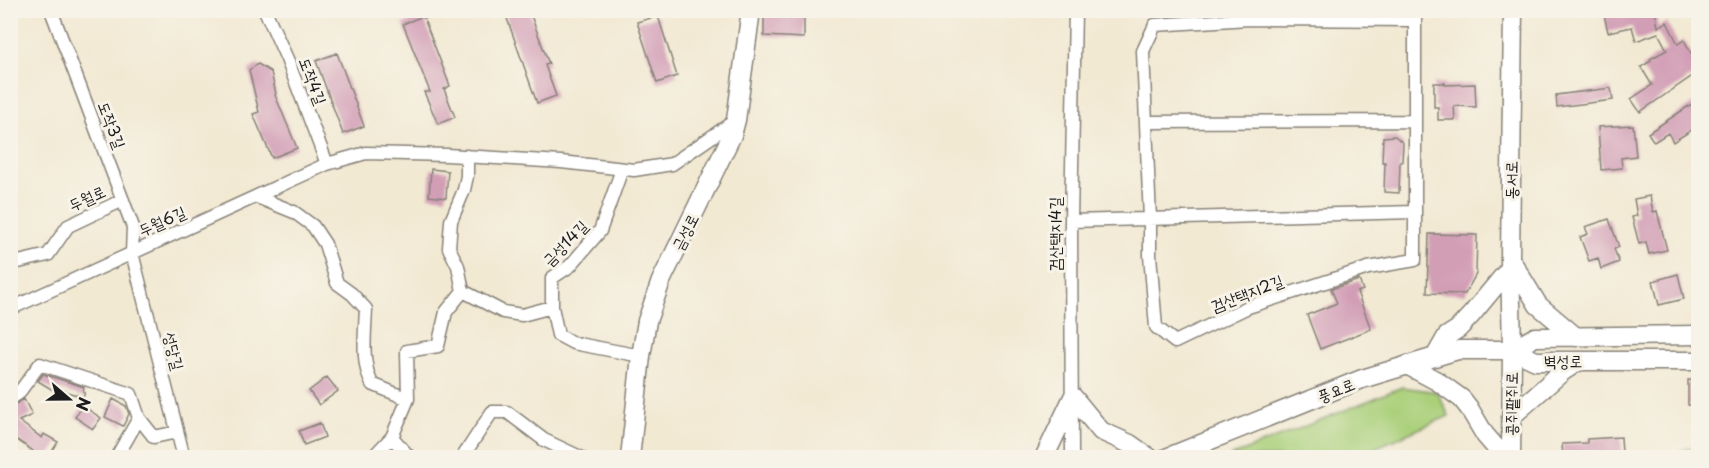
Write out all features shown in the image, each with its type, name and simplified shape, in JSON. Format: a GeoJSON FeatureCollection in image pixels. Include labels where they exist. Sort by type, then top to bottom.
{"type":"FeatureCollection","features":[{"type":"Feature","properties":{"kind":"main road","name":"금성로"},"geometry":{"type":"LineString","coordinates":[[630,458],[647,321],[661,281],[732,135],[751,10]]}},
{"type":"Feature","properties":{"kind":"main road","name":"동서로"},"geometry":{"type":"LineString","coordinates":[[1512,350],[1510,264],[1513,10]]}},
{"type":"Feature","properties":{"kind":"main road"},"geometry":{"type":"LineString","coordinates":[[1435,357],[1447,336],[1458,328],[1493,291],[1510,264],[1538,305],[1576,337]]}},
{"type":"Feature","properties":{"kind":"main road","name":"벽성로"},"geometry":{"type":"LineString","coordinates":[[1512,350],[1535,338],[1698,335]]}},
{"type":"Feature","properties":{"kind":"main road","name":"풍요로"},"geometry":{"type":"LineString","coordinates":[[1166,458],[1362,379],[1458,350],[1512,350]]}},
{"type":"Feature","properties":{"kind":"main road","name":"벽성로"},"geometry":{"type":"LineString","coordinates":[[1512,350],[1536,361],[1698,361]]}},
{"type":"Feature","properties":{"kind":"main road","name":"콩쥐팥쥐로"},"geometry":{"type":"LineString","coordinates":[[1511,458],[1512,350]]}},
{"type":"Feature","properties":{"kind":"main road"},"geometry":{"type":"LineString","coordinates":[[1511,417],[1562,372],[1580,361]]}},
{"type":"Feature","properties":{"kind":"main road"},"geometry":{"type":"LineString","coordinates":[[1407,366],[1437,381],[1462,399],[1485,435],[1505,458]]}},
{"type":"Feature","properties":{"kind":"main road"},"geometry":{"type":"LineString","coordinates":[[1044,458],[1073,397],[1101,431],[1130,444],[1150,458]]}},
{"type":"Feature","properties":{"kind":"street","name":"도작3길"},"geometry":{"type":"LineString","coordinates":[[51,10],[133,227],[132,252]]}},
{"type":"Feature","properties":{"kind":"street","name":"도작4길"},"geometry":{"type":"LineString","coordinates":[[265,10],[287,59],[327,164]]}},
{"type":"Feature","properties":{"kind":"street","name":"검산택지4길"},"geometry":{"type":"LineString","coordinates":[[1072,458],[1071,221],[1075,10]]}},
{"type":"Feature","properties":{"kind":"street","name":"검산택지2길"},"geometry":{"type":"LineString","coordinates":[[1248,15],[1415,15],[1415,260],[1368,268],[1248,307],[1176,342],[1156,327],[1150,255],[1143,51],[1155,25],[1248,15]]}},
{"type":"Feature","properties":{"kind":"street"},"geometry":{"type":"LineString","coordinates":[[327,164],[366,153],[468,156],[561,162],[634,170],[672,164],[736,120]]}},
{"type":"Feature","properties":{"kind":"street"},"geometry":{"type":"LineString","coordinates":[[1146,122],[1415,121]]}},
{"type":"Feature","properties":{"kind":"street"},"geometry":{"type":"LineString","coordinates":[[463,291],[458,266],[449,248],[451,221],[464,190],[468,156]]}},
{"type":"Feature","properties":{"kind":"street","name":"두월6길"},"geometry":{"type":"LineString","coordinates":[[10,309],[327,164]]}},
{"type":"Feature","properties":{"kind":"street","name":"금성14길"},"geometry":{"type":"LineString","coordinates":[[622,169],[600,231],[570,266],[552,278],[552,307],[558,335],[573,343],[641,356]]}},
{"type":"Feature","properties":{"kind":"street"},"geometry":{"type":"LineString","coordinates":[[257,197],[294,212],[313,226],[325,244],[337,283],[352,294],[366,309],[367,374],[372,384],[408,399]]}},
{"type":"Feature","properties":{"kind":"street","name":"두월로"},"geometry":{"type":"LineString","coordinates":[[10,264],[48,255],[68,226],[123,200]]}},
{"type":"Feature","properties":{"kind":"street"},"geometry":{"type":"LineString","coordinates":[[1071,221],[1415,212]]}},
{"type":"Feature","properties":{"kind":"street","name":"성당길"},"geometry":{"type":"LineString","coordinates":[[132,252],[184,458]]}},
{"type":"Feature","properties":{"kind":"street"},"geometry":{"type":"LineString","coordinates":[[463,291],[503,312],[522,315],[552,307]]}},
{"type":"Feature","properties":{"kind":"street"},"geometry":{"type":"LineString","coordinates":[[372,458],[392,437],[408,399],[407,351],[438,346],[446,312],[463,291]]}},
{"type":"Feature","properties":{"kind":"street"},"geometry":{"type":"LineString","coordinates":[[10,399],[18,394],[40,364],[130,394],[139,418],[154,437],[177,432]]}},
{"type":"Feature","properties":{"kind":"street"},"geometry":{"type":"LineString","coordinates":[[462,458],[492,412],[507,412],[544,440],[582,458]]}},
{"type":"Feature","properties":{"kind":"street"},"geometry":{"type":"LineString","coordinates":[[116,458],[139,418]]}},
{"type":"Feature","properties":{"kind":"street"},"geometry":{"type":"LineString","coordinates":[[392,437],[410,458]]}},
{"type":"Feature","properties":{"kind":"green space"},"geometry":{"type":"Polygon","coordinates":[[[1402,387],[1437,392],[1449,416],[1354,457],[1229,457],[1402,387]]]}},
{"type":"Feature","properties":{"kind":"green space"},"geometry":{"type":"Polygon","coordinates":[[[1698,446],[1698,457],[1679,457],[1678,451],[1698,446]]]}},
{"type":"Feature","properties":{"kind":"building"},"geometry":{"type":"Polygon","coordinates":[[[504,10],[529,10],[549,64],[545,65],[556,96],[537,103],[504,10]]]}},
{"type":"Feature","properties":{"kind":"building"},"geometry":{"type":"Polygon","coordinates":[[[764,10],[804,10],[804,38],[764,36],[764,10]]]}},
{"type":"Feature","properties":{"kind":"building"},"geometry":{"type":"Polygon","coordinates":[[[1603,10],[1655,10],[1658,27],[1667,22],[1678,44],[1684,40],[1695,60],[1698,58],[1698,72],[1640,112],[1631,99],[1652,85],[1641,67],[1667,50],[1658,33],[1636,41],[1632,27],[1608,32],[1603,10]]]}},
{"type":"Feature","properties":{"kind":"building"},"geometry":{"type":"Polygon","coordinates":[[[423,16],[450,86],[444,89],[455,117],[438,124],[424,92],[430,92],[403,24],[423,16]]]}},
{"type":"Feature","properties":{"kind":"building"},"geometry":{"type":"Polygon","coordinates":[[[658,16],[677,76],[657,83],[637,22],[658,16]]]}},
{"type":"Feature","properties":{"kind":"building"},"geometry":{"type":"Polygon","coordinates":[[[337,53],[364,126],[343,134],[316,61],[337,53]]]}},
{"type":"Feature","properties":{"kind":"building"},"geometry":{"type":"Polygon","coordinates":[[[258,64],[271,72],[275,95],[297,148],[272,158],[253,114],[259,112],[249,70],[258,64]]]}},
{"type":"Feature","properties":{"kind":"building"},"geometry":{"type":"Polygon","coordinates":[[[1434,83],[1475,84],[1476,107],[1454,106],[1455,120],[1438,120],[1438,107],[1434,107],[1434,83]]]}},
{"type":"Feature","properties":{"kind":"building"},"geometry":{"type":"Polygon","coordinates":[[[1611,88],[1613,100],[1557,107],[1556,95],[1611,88]]]}},
{"type":"Feature","properties":{"kind":"building"},"geometry":{"type":"Polygon","coordinates":[[[1698,100],[1698,126],[1673,142],[1668,133],[1654,142],[1648,133],[1698,100]]]}},
{"type":"Feature","properties":{"kind":"building"},"geometry":{"type":"Polygon","coordinates":[[[1633,125],[1636,156],[1621,158],[1622,168],[1601,170],[1598,127],[1633,125]]]}},
{"type":"Feature","properties":{"kind":"building"},"geometry":{"type":"Polygon","coordinates":[[[1395,136],[1403,143],[1399,193],[1384,192],[1383,137],[1395,136]]]}},
{"type":"Feature","properties":{"kind":"building"},"geometry":{"type":"Polygon","coordinates":[[[431,169],[448,171],[446,198],[429,196],[431,169]]]}},
{"type":"Feature","properties":{"kind":"building"},"geometry":{"type":"Polygon","coordinates":[[[1650,196],[1653,212],[1657,211],[1667,250],[1649,254],[1646,242],[1639,244],[1632,217],[1637,216],[1634,199],[1650,196]]]}},
{"type":"Feature","properties":{"kind":"building"},"geometry":{"type":"Polygon","coordinates":[[[1609,219],[1619,247],[1614,249],[1619,262],[1601,269],[1598,258],[1589,261],[1580,237],[1588,234],[1585,227],[1609,219]]]}},
{"type":"Feature","properties":{"kind":"building"},"geometry":{"type":"Polygon","coordinates":[[[1429,234],[1477,235],[1476,274],[1465,294],[1427,293],[1429,234]]]}},
{"type":"Feature","properties":{"kind":"building"},"geometry":{"type":"Polygon","coordinates":[[[1678,274],[1684,299],[1659,305],[1653,281],[1678,274]]]}},
{"type":"Feature","properties":{"kind":"building"},"geometry":{"type":"Polygon","coordinates":[[[1359,280],[1363,290],[1357,292],[1371,329],[1320,349],[1307,315],[1337,303],[1331,289],[1359,280]]]}},
{"type":"Feature","properties":{"kind":"building"},"geometry":{"type":"Polygon","coordinates":[[[43,374],[84,387],[83,397],[58,389],[56,392],[38,381],[43,374]]]}},
{"type":"Feature","properties":{"kind":"building"},"geometry":{"type":"Polygon","coordinates":[[[327,377],[338,391],[319,405],[309,391],[327,377]]]}},
{"type":"Feature","properties":{"kind":"building"},"geometry":{"type":"Polygon","coordinates":[[[1688,380],[1698,380],[1698,405],[1688,405],[1688,380]]]}},
{"type":"Feature","properties":{"kind":"building"},"geometry":{"type":"Polygon","coordinates":[[[24,399],[32,415],[19,421],[42,438],[44,434],[58,442],[48,458],[29,458],[33,451],[10,435],[10,407],[24,399]]]}},
{"type":"Feature","properties":{"kind":"building"},"geometry":{"type":"Polygon","coordinates":[[[113,399],[126,406],[129,414],[123,426],[105,417],[113,399]]]}},
{"type":"Feature","properties":{"kind":"building"},"geometry":{"type":"Polygon","coordinates":[[[83,406],[101,418],[93,429],[75,417],[83,406]]]}},
{"type":"Feature","properties":{"kind":"building"},"geometry":{"type":"Polygon","coordinates":[[[320,423],[325,437],[304,445],[299,431],[320,423]]]}},
{"type":"Feature","properties":{"kind":"building"},"geometry":{"type":"Polygon","coordinates":[[[1621,437],[1622,454],[1563,458],[1562,444],[1587,443],[1587,439],[1621,437]]]}}]}
